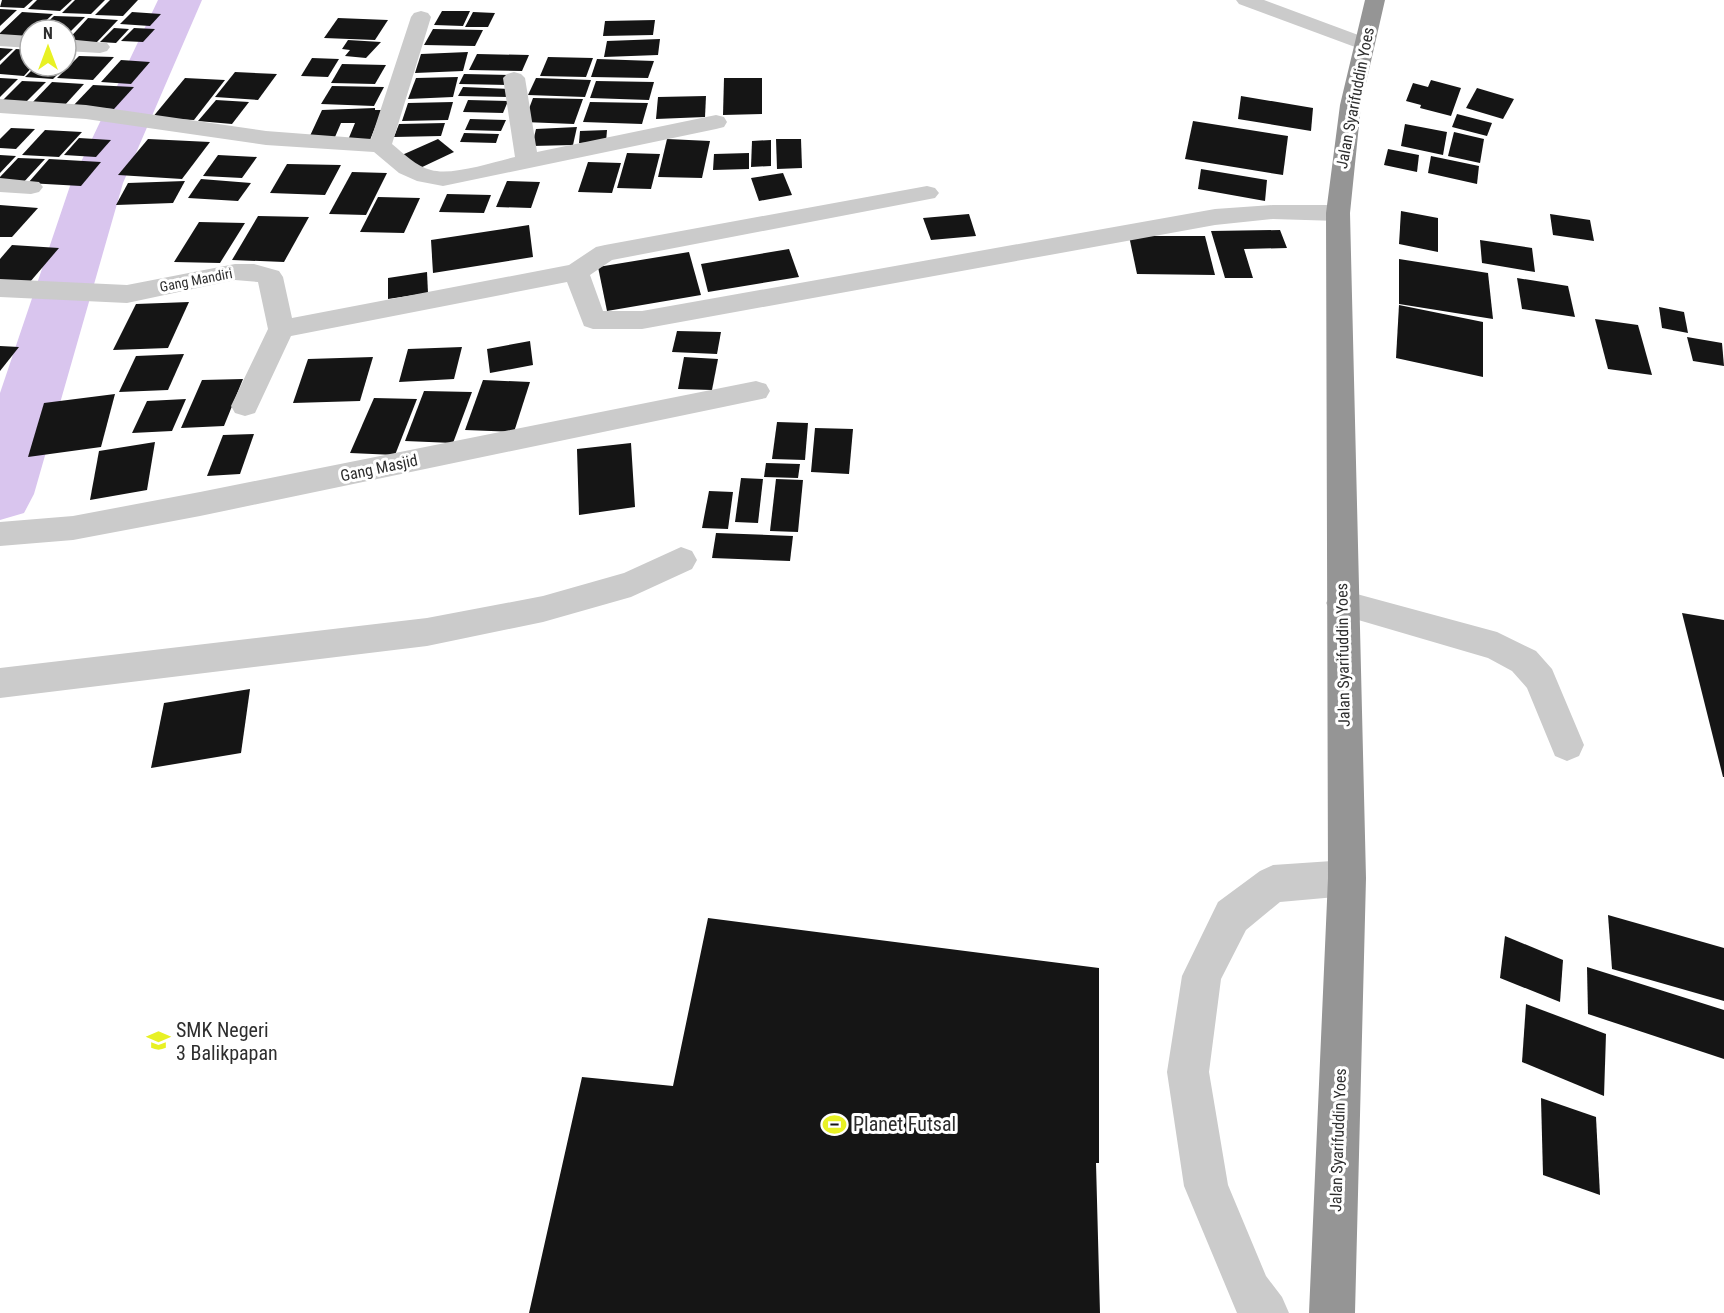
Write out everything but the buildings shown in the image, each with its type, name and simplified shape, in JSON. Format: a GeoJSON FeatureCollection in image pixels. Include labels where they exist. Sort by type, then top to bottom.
{"type":"FeatureCollection","features":[{"type":"Feature","properties":{"kind":"highway","name":"Jalan Syarifuddin Yoes"},"geometry":{"type":"LineString","coordinates":[[1332,1313],[1347,878],[1338,213],[1346,128],[1362,43],[1375,0]]}},
{"type":"Feature","properties":{"kind":"street"},"geometry":{"type":"LineString","coordinates":[[1246,0],[1294,8],[1362,43]]}},
{"type":"Feature","properties":{"kind":"street"},"geometry":{"type":"LineString","coordinates":[[380,146],[421,17]]}},
{"type":"Feature","properties":{"kind":"street"},"geometry":{"type":"LineString","coordinates":[[0,40],[18,41]]}},
{"type":"Feature","properties":{"kind":"street"},"geometry":{"type":"LineString","coordinates":[[78,46],[100,47]]}},
{"type":"Feature","properties":{"kind":"street"},"geometry":{"type":"LineString","coordinates":[[514,78],[527,161]]}},
{"type":"Feature","properties":{"kind":"street"},"geometry":{"type":"LineString","coordinates":[[0,106],[86,112],[267,138],[380,146],[407,168],[425,176],[443,178],[716,122]]}},
{"type":"Feature","properties":{"kind":"street"},"geometry":{"type":"LineString","coordinates":[[0,185],[31,187]]}},
{"type":"Feature","properties":{"kind":"street"},"geometry":{"type":"LineString","coordinates":[[245,406],[281,329],[576,272],[605,253],[927,193]]}},
{"type":"Feature","properties":{"kind":"street"},"geometry":{"type":"LineString","coordinates":[[576,272],[593,320],[642,320],[1215,217],[1273,212],[1338,213]]}},
{"type":"Feature","properties":{"kind":"street","name":"Gang Mandiri"},"geometry":{"type":"LineString","coordinates":[[0,288],[127,294],[235,272],[254,272],[270,277],[281,329]]}},
{"type":"Feature","properties":{"kind":"street","name":"Gang Masjid"},"geometry":{"type":"LineString","coordinates":[[0,534],[73,528],[756,391]]}},
{"type":"Feature","properties":{"kind":"street"},"geometry":{"type":"LineString","coordinates":[[0,683],[427,632],[543,609],[631,584],[681,561]]}},
{"type":"Feature","properties":{"kind":"street"},"geometry":{"type":"LineString","coordinates":[[1342,603],[1497,646],[1524,661],[1540,679],[1567,745]]}},
{"type":"Feature","properties":{"kind":"street"},"geometry":{"type":"LineString","coordinates":[[1266,1313],[1250,1292],[1206,1186],[1188,1072],[1202,976],[1232,916],[1273,884],[1347,878]]}},
{"type":"Feature","properties":{"kind":"waterway"},"geometry":{"type":"LineString","coordinates":[[0,494],[97,183],[180,0]]}},
{"type":"Feature","properties":{"kind":"place","name":"SMK Negeri 3 Balikpapan"},"geometry":{"type":"Point","coordinates":[158,1041]}},
{"type":"Feature","properties":{"kind":"place","name":"Planet Futsal"},"geometry":{"type":"Point","coordinates":[835,1124]}}]}
